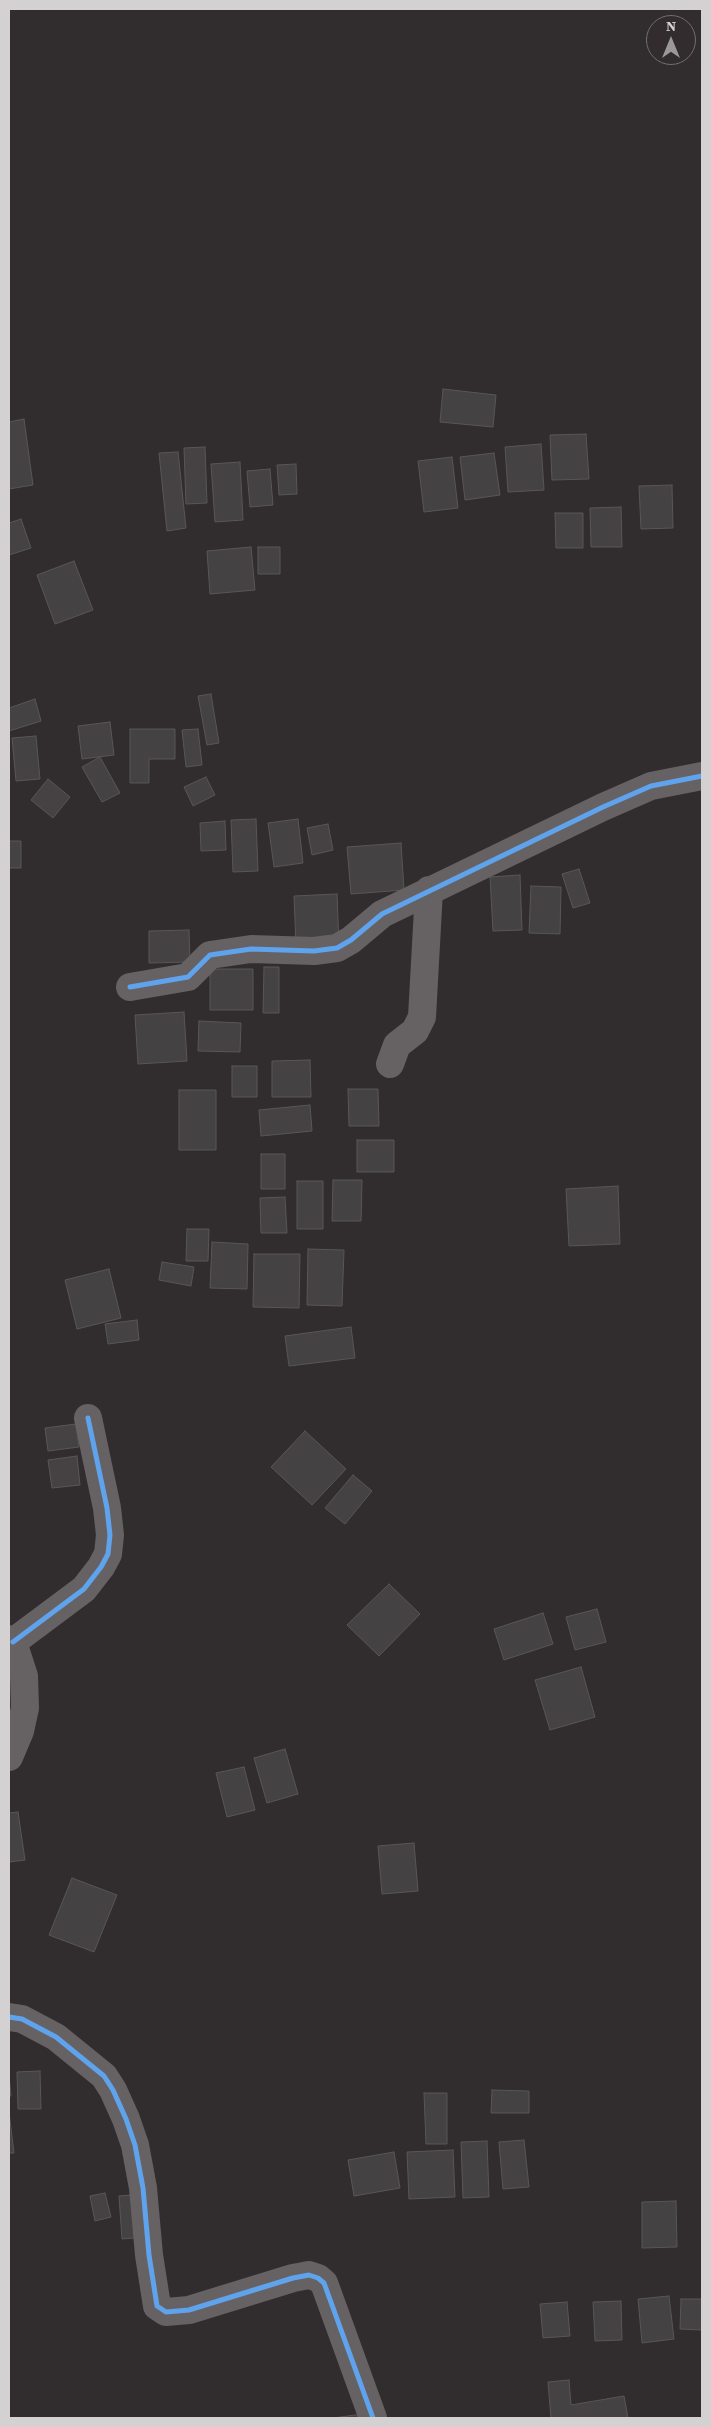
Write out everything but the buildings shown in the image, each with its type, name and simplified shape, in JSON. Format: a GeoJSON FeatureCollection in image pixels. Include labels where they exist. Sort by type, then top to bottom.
{"type":"FeatureCollection","features":[{"type":"Feature","properties":{"kind":"street"},"geometry":{"type":"LineString","coordinates":[[130,987],[188,977],[210,955],[251,949],[314,951],[337,948],[352,940],[382,914],[603,807],[651,786],[702,776]]}},
{"type":"Feature","properties":{"kind":"street"},"geometry":{"type":"LineString","coordinates":[[390,1064],[397,1045],[415,1030],[422,1017],[429,890]]}},
{"type":"Feature","properties":{"kind":"street"},"geometry":{"type":"LineString","coordinates":[[9,1758],[20,1731],[25,1708],[24,1676],[11,1640],[84,1589],[108,1554],[110,1535],[107,1508],[88,1418]]}},
{"type":"Feature","properties":{"kind":"street"},"geometry":{"type":"LineString","coordinates":[[9,2017],[22,2019],[56,2037],[104,2076],[113,2090],[126,2119],[137,2153],[144,2188],[149,2256],[157,2306],[166,2312],[189,2310],[293,2278],[309,2276],[318,2278],[324,2283],[373,2418]]}},
{"type":"Feature","properties":{"kind":"cycle path"},"geometry":{"type":"LineString","coordinates":[[130,987],[188,977],[210,955],[251,949],[314,951],[337,948],[351,940],[382,914],[603,807],[651,786],[702,776]]}},
{"type":"Feature","properties":{"kind":"cycle path"},"geometry":{"type":"LineString","coordinates":[[13,1642],[84,1589],[101,1567],[108,1554],[110,1535],[107,1508],[88,1418]]}},
{"type":"Feature","properties":{"kind":"cycle path"},"geometry":{"type":"LineString","coordinates":[[9,2017],[22,2019],[56,2037],[104,2076],[113,2090],[135,2145],[143,2188],[149,2255],[157,2306],[166,2312],[189,2310],[293,2278],[309,2275],[318,2278],[324,2283],[373,2418]]}}]}
